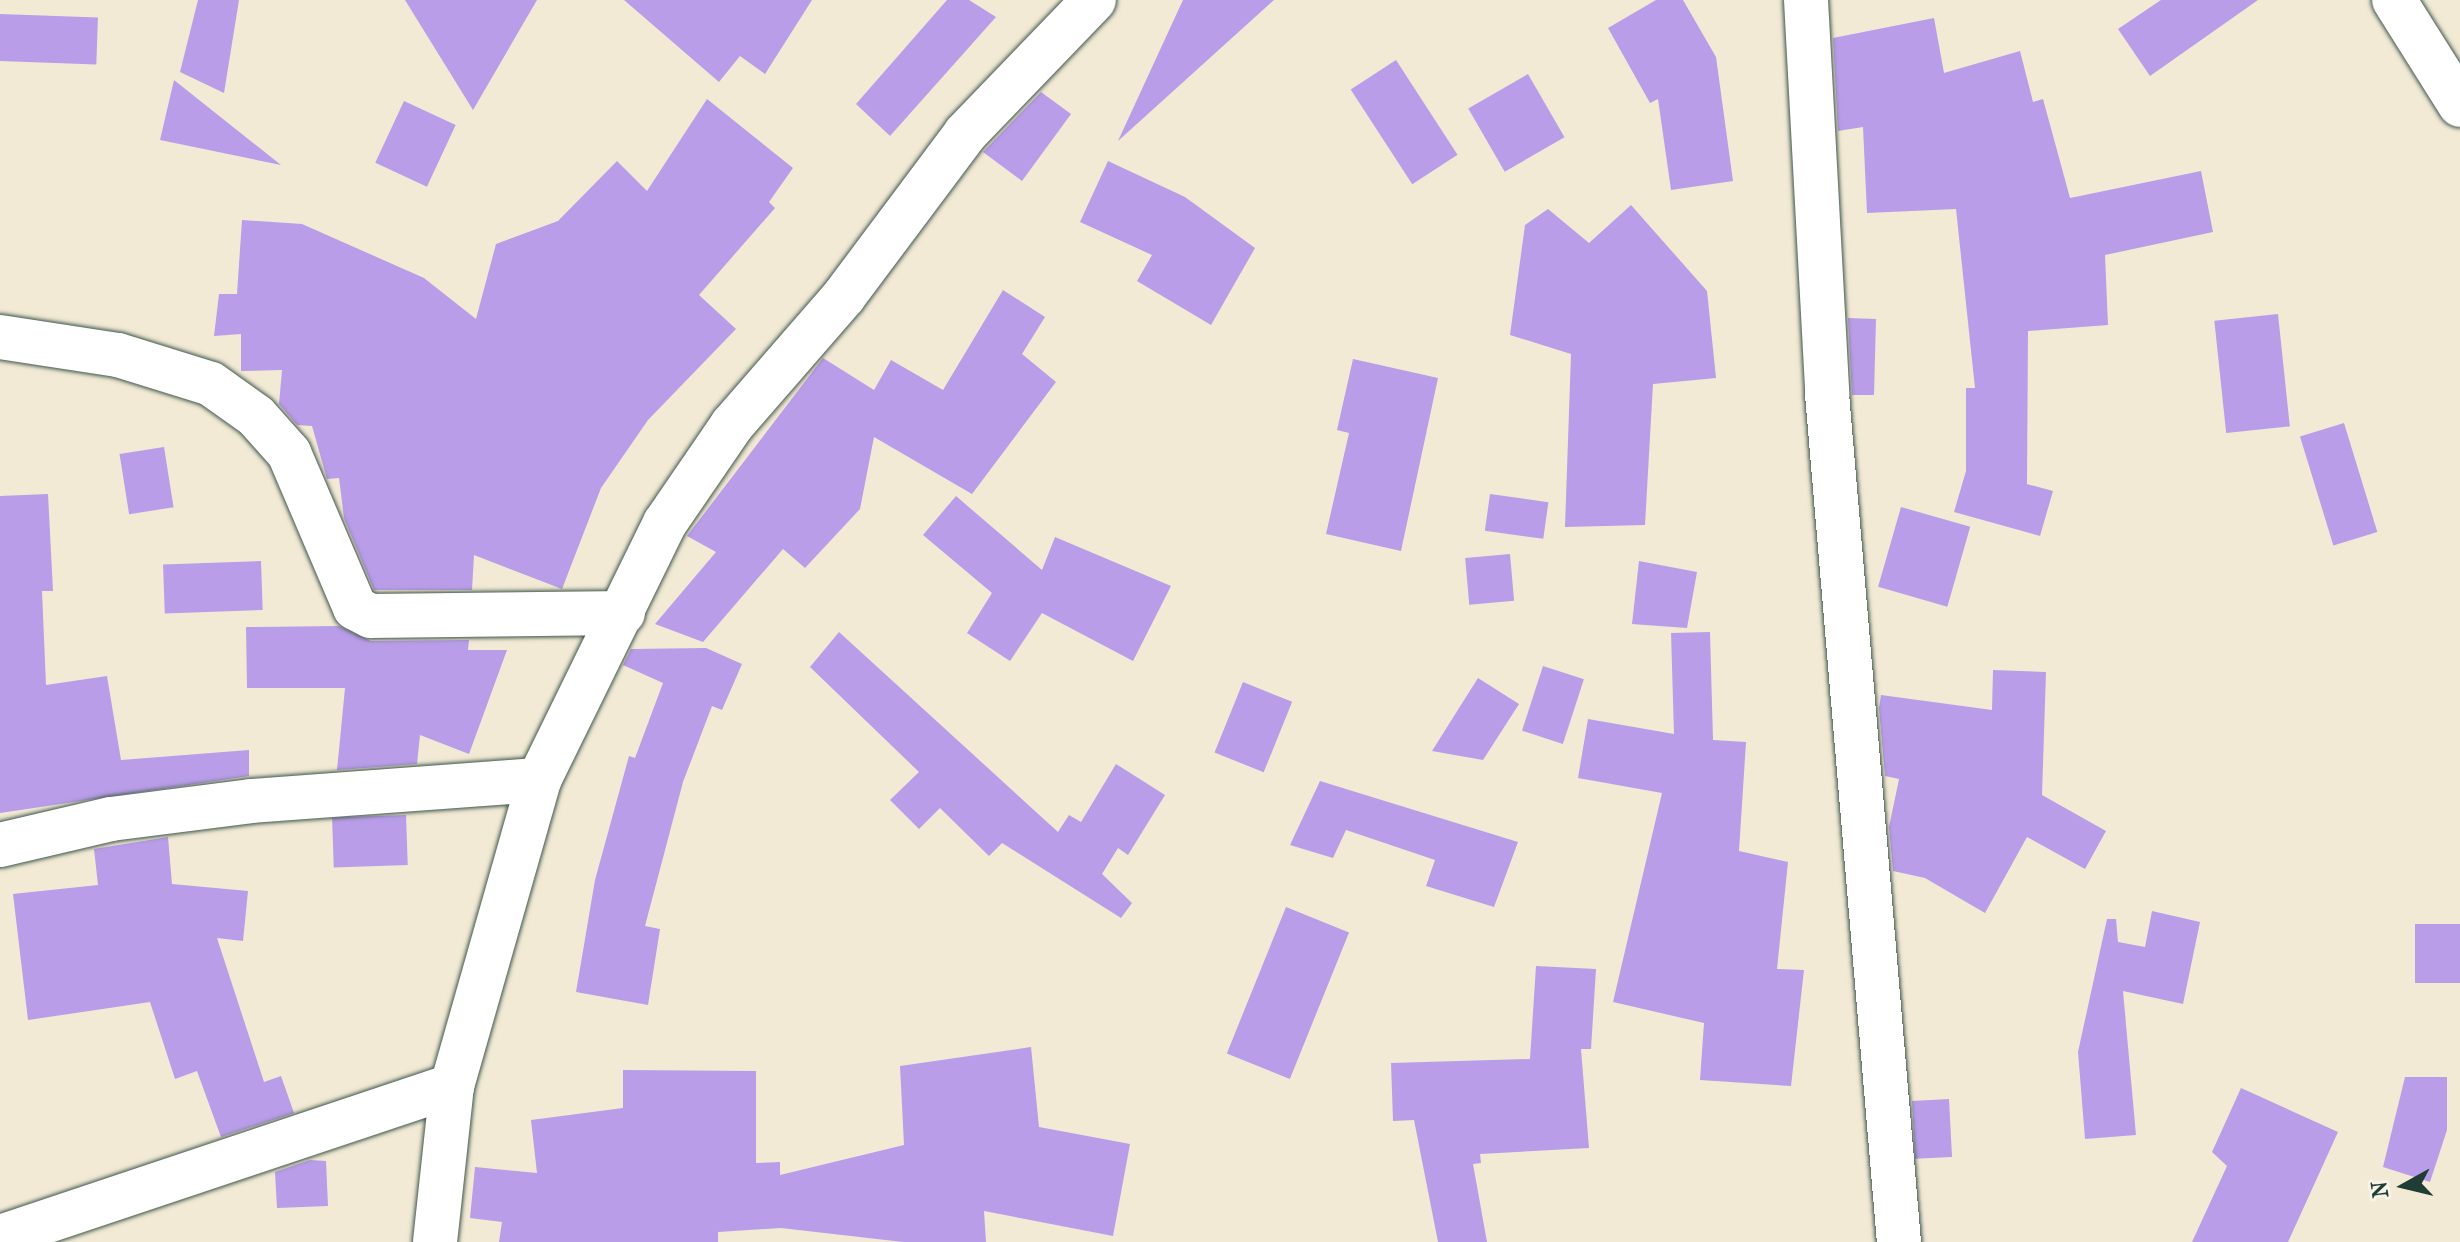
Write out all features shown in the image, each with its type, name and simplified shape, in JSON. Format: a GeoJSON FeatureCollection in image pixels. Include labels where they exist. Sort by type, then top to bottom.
{"type":"FeatureCollection","features":[{"type":"Feature","properties":{"kind":"street"},"geometry":{"type":"LineString","coordinates":[[435,1242],[452,1086],[539,780],[677,503],[732,425],[853,286],[965,134],[1094,0]]}},
{"type":"Feature","properties":{"kind":"street"},"geometry":{"type":"LineString","coordinates":[[1806,0],[1827,394],[1899,1242]]}},
{"type":"Feature","properties":{"kind":"street"},"geometry":{"type":"LineString","coordinates":[[2394,0],[2460,105]]}},
{"type":"Feature","properties":{"kind":"street"},"geometry":{"type":"LineString","coordinates":[[0,337],[118,355],[211,384],[256,416],[289,453],[355,608],[371,616],[623,613]]}},
{"type":"Feature","properties":{"kind":"street"},"geometry":{"type":"LineString","coordinates":[[0,845],[111,819],[251,801],[539,780]]}},
{"type":"Feature","properties":{"kind":"street"},"geometry":{"type":"LineString","coordinates":[[0,1237],[452,1086]]}},
{"type":"Feature","properties":{"kind":"building"},"geometry":{"type":"Polygon","coordinates":[[[198,0],[239,0],[224,93],[180,72],[198,0]]]}},
{"type":"Feature","properties":{"kind":"building"},"geometry":{"type":"Polygon","coordinates":[[[405,0],[537,0],[473,110],[405,0]]]}},
{"type":"Feature","properties":{"kind":"building"},"geometry":{"type":"Polygon","coordinates":[[[624,0],[812,0],[765,74],[740,56],[719,82],[624,0]]]}},
{"type":"Feature","properties":{"kind":"building"},"geometry":{"type":"Polygon","coordinates":[[[947,0],[969,0],[996,17],[890,136],[856,104],[947,0]]]}},
{"type":"Feature","properties":{"kind":"building"},"geometry":{"type":"Polygon","coordinates":[[[1183,0],[1274,0],[1118,141],[1183,0]]]}},
{"type":"Feature","properties":{"kind":"building"},"geometry":{"type":"Polygon","coordinates":[[[1656,0],[1683,0],[1716,57],[1733,181],[1671,190],[1658,99],[1650,103],[1608,28],[1656,0]]]}},
{"type":"Feature","properties":{"kind":"building"},"geometry":{"type":"Polygon","coordinates":[[[2161,0],[2258,0],[2150,76],[2118,29],[2161,0]]]}},
{"type":"Feature","properties":{"kind":"building"},"geometry":{"type":"Polygon","coordinates":[[[0,14],[98,17],[96,64],[0,61],[0,14]]]}},
{"type":"Feature","properties":{"kind":"building"},"geometry":{"type":"Polygon","coordinates":[[[1934,18],[1944,73],[2020,51],[2033,102],[2043,99],[2070,198],[2201,171],[2213,232],[2105,255],[2108,325],[2028,331],[2027,484],[2053,491],[2040,536],[1954,512],[1966,471],[1966,388],[1975,388],[1956,209],[1867,213],[1863,127],[1838,131],[1833,38],[1934,18]]]}},
{"type":"Feature","properties":{"kind":"building"},"geometry":{"type":"Polygon","coordinates":[[[1396,60],[1458,155],[1412,184],[1351,89],[1396,60]]]}},
{"type":"Feature","properties":{"kind":"building"},"geometry":{"type":"Polygon","coordinates":[[[1528,74],[1564,137],[1505,172],[1468,108],[1528,74]]]}},
{"type":"Feature","properties":{"kind":"building"},"geometry":{"type":"Polygon","coordinates":[[[174,80],[281,165],[160,140],[174,80]]]}},
{"type":"Feature","properties":{"kind":"building"},"geometry":{"type":"Polygon","coordinates":[[[1041,92],[1071,114],[1022,181],[983,152],[1041,92]]]}},
{"type":"Feature","properties":{"kind":"building"},"geometry":{"type":"Polygon","coordinates":[[[707,99],[793,168],[769,202],[775,208],[699,295],[736,329],[648,420],[601,488],[562,589],[474,555],[472,590],[374,590],[344,518],[339,478],[327,479],[312,426],[297,425],[279,404],[282,370],[241,371],[241,334],[214,336],[219,294],[237,294],[242,220],[302,224],[424,278],[476,319],[496,244],[558,221],[617,161],[647,191],[707,99]]]}},
{"type":"Feature","properties":{"kind":"building"},"geometry":{"type":"Polygon","coordinates":[[[404,101],[456,125],[427,187],[375,163],[404,101]]]}},
{"type":"Feature","properties":{"kind":"building"},"geometry":{"type":"Polygon","coordinates":[[[1108,161],[1185,197],[1255,248],[1211,325],[1137,281],[1152,255],[1080,222],[1108,161]]]}},
{"type":"Feature","properties":{"kind":"building"},"geometry":{"type":"Polygon","coordinates":[[[1631,205],[1707,291],[1716,378],[1653,384],[1645,525],[1565,527],[1571,354],[1510,335],[1525,225],[1548,209],[1589,243],[1631,205]]]}},
{"type":"Feature","properties":{"kind":"building"},"geometry":{"type":"Polygon","coordinates":[[[1003,290],[1045,317],[1022,354],[1056,382],[972,494],[874,437],[860,509],[805,568],[783,549],[703,642],[655,624],[716,552],[687,536],[823,358],[874,390],[891,360],[943,390],[1003,290]]]}},
{"type":"Feature","properties":{"kind":"building"},"geometry":{"type":"Polygon","coordinates":[[[2278,314],[2290,426],[2226,433],[2214,321],[2278,314]]]}},
{"type":"Feature","properties":{"kind":"building"},"geometry":{"type":"Polygon","coordinates":[[[1848,318],[1876,319],[1874,395],[1852,395],[1848,318]]]}},
{"type":"Feature","properties":{"kind":"building"},"geometry":{"type":"Polygon","coordinates":[[[1353,359],[1438,378],[1401,551],[1326,534],[1349,433],[1337,430],[1353,359]]]}},
{"type":"Feature","properties":{"kind":"building"},"geometry":{"type":"Polygon","coordinates":[[[2344,423],[2377,532],[2333,545],[2300,436],[2344,423]]]}},
{"type":"Feature","properties":{"kind":"building"},"geometry":{"type":"Polygon","coordinates":[[[164,447],[174,507],[129,514],[120,454],[164,447]]]}},
{"type":"Feature","properties":{"kind":"building"},"geometry":{"type":"Polygon","coordinates":[[[48,494],[53,591],[42,591],[46,685],[107,676],[121,760],[249,750],[249,776],[0,813],[0,496],[48,494]]]}},
{"type":"Feature","properties":{"kind":"building"},"geometry":{"type":"Polygon","coordinates":[[[1490,494],[1548,502],[1543,539],[1485,531],[1490,494]]]}},
{"type":"Feature","properties":{"kind":"building"},"geometry":{"type":"Polygon","coordinates":[[[956,496],[1042,570],[1055,537],[1171,586],[1133,661],[1042,613],[1010,661],[967,633],[992,593],[923,535],[956,496]]]}},
{"type":"Feature","properties":{"kind":"building"},"geometry":{"type":"Polygon","coordinates":[[[1901,507],[1970,527],[1947,607],[1878,587],[1901,507]]]}},
{"type":"Feature","properties":{"kind":"building"},"geometry":{"type":"Polygon","coordinates":[[[1510,554],[1514,601],[1469,605],[1465,558],[1510,554]]]}},
{"type":"Feature","properties":{"kind":"building"},"geometry":{"type":"Polygon","coordinates":[[[261,561],[263,610],[165,613],[163,564],[261,561]]]}},
{"type":"Feature","properties":{"kind":"building"},"geometry":{"type":"Polygon","coordinates":[[[1639,561],[1697,572],[1687,628],[1632,624],[1639,561]]]}},
{"type":"Feature","properties":{"kind":"building"},"geometry":{"type":"Polygon","coordinates":[[[339,626],[371,641],[469,640],[468,650],[507,650],[469,754],[420,735],[417,764],[337,770],[345,688],[247,688],[246,627],[339,626]]]}},
{"type":"Feature","properties":{"kind":"building"},"geometry":{"type":"Polygon","coordinates":[[[839,632],[1058,832],[1069,815],[1081,822],[1116,764],[1165,795],[1128,855],[1118,848],[1102,874],[1132,903],[1121,918],[1002,843],[989,856],[940,808],[919,829],[890,800],[919,772],[810,667],[839,632]]]}},
{"type":"Feature","properties":{"kind":"building"},"geometry":{"type":"Polygon","coordinates":[[[1710,632],[1713,740],[1746,742],[1739,851],[1788,862],[1777,969],[1804,970],[1791,1086],[1700,1080],[1704,1023],[1613,1002],[1662,793],[1578,778],[1588,719],[1674,734],[1671,633],[1710,632]]]}},
{"type":"Feature","properties":{"kind":"building"},"geometry":{"type":"Polygon","coordinates":[[[706,648],[742,664],[722,710],[712,706],[683,782],[645,926],[660,929],[648,1005],[576,992],[595,880],[629,756],[635,758],[663,683],[623,665],[631,649],[706,648]]]}},
{"type":"Feature","properties":{"kind":"building"},"geometry":{"type":"Polygon","coordinates":[[[1543,666],[1584,679],[1563,744],[1522,731],[1543,666]]]}},
{"type":"Feature","properties":{"kind":"building"},"geometry":{"type":"Polygon","coordinates":[[[1993,670],[2046,672],[2042,795],[2106,831],[2085,869],[2027,837],[1985,913],[1925,878],[1893,871],[1889,827],[1899,779],[1885,776],[1879,708],[1881,695],[1992,710],[1993,670]]]}},
{"type":"Feature","properties":{"kind":"building"},"geometry":{"type":"Polygon","coordinates":[[[1478,678],[1519,704],[1483,760],[1432,751],[1478,678]]]}},
{"type":"Feature","properties":{"kind":"building"},"geometry":{"type":"Polygon","coordinates":[[[1243,682],[1292,702],[1264,772],[1215,752],[1243,682]]]}},
{"type":"Feature","properties":{"kind":"building"},"geometry":{"type":"Polygon","coordinates":[[[1320,781],[1518,842],[1494,907],[1426,886],[1435,860],[1346,830],[1333,858],[1290,845],[1320,781]]]}},
{"type":"Feature","properties":{"kind":"building"},"geometry":{"type":"Polygon","coordinates":[[[406,815],[408,865],[334,868],[332,818],[406,815]]]}},
{"type":"Feature","properties":{"kind":"building"},"geometry":{"type":"Polygon","coordinates":[[[168,837],[172,884],[248,891],[243,941],[217,938],[264,1082],[281,1076],[294,1113],[221,1137],[197,1071],[175,1079],[150,1002],[28,1020],[13,894],[98,885],[94,849],[168,837]]]}},
{"type":"Feature","properties":{"kind":"building"},"geometry":{"type":"Polygon","coordinates":[[[1286,907],[1349,932],[1290,1079],[1227,1053],[1286,907]]]}},
{"type":"Feature","properties":{"kind":"building"},"geometry":{"type":"Polygon","coordinates":[[[2152,911],[2200,922],[2183,1004],[2123,991],[2136,1135],[2085,1139],[2078,1052],[2107,919],[2116,919],[2118,942],[2145,947],[2152,911]]]}},
{"type":"Feature","properties":{"kind":"building"},"geometry":{"type":"Polygon","coordinates":[[[2415,924],[2460,924],[2460,983],[2415,983],[2415,924]]]}},
{"type":"Feature","properties":{"kind":"building"},"geometry":{"type":"Polygon","coordinates":[[[1536,966],[1596,969],[1591,1049],[1581,1049],[1589,1148],[1480,1154],[1481,1163],[1473,1164],[1487,1242],[1438,1242],[1414,1120],[1393,1121],[1391,1063],[1530,1059],[1536,966]]]}},
{"type":"Feature","properties":{"kind":"building"},"geometry":{"type":"Polygon","coordinates":[[[1031,1047],[1039,1127],[1130,1144],[1113,1236],[984,1211],[986,1242],[903,1242],[781,1228],[718,1232],[718,1242],[499,1242],[502,1222],[470,1218],[475,1167],[537,1173],[531,1120],[623,1108],[623,1070],[756,1071],[756,1163],[780,1162],[780,1175],[904,1145],[900,1066],[1031,1047]]]}},
{"type":"Feature","properties":{"kind":"building"},"geometry":{"type":"Polygon","coordinates":[[[2405,1077],[2447,1077],[2447,1130],[2430,1182],[2383,1167],[2405,1077]]]}},
{"type":"Feature","properties":{"kind":"building"},"geometry":{"type":"Polygon","coordinates":[[[2241,1088],[2338,1132],[2288,1242],[2192,1242],[2227,1166],[2212,1152],[2241,1088]]]}},
{"type":"Feature","properties":{"kind":"building"},"geometry":{"type":"Polygon","coordinates":[[[1949,1099],[1952,1157],[1915,1159],[1912,1101],[1949,1099]]]}},
{"type":"Feature","properties":{"kind":"building"},"geometry":{"type":"Polygon","coordinates":[[[310,1160],[326,1161],[328,1206],[277,1208],[275,1172],[310,1160]]]}}]}
